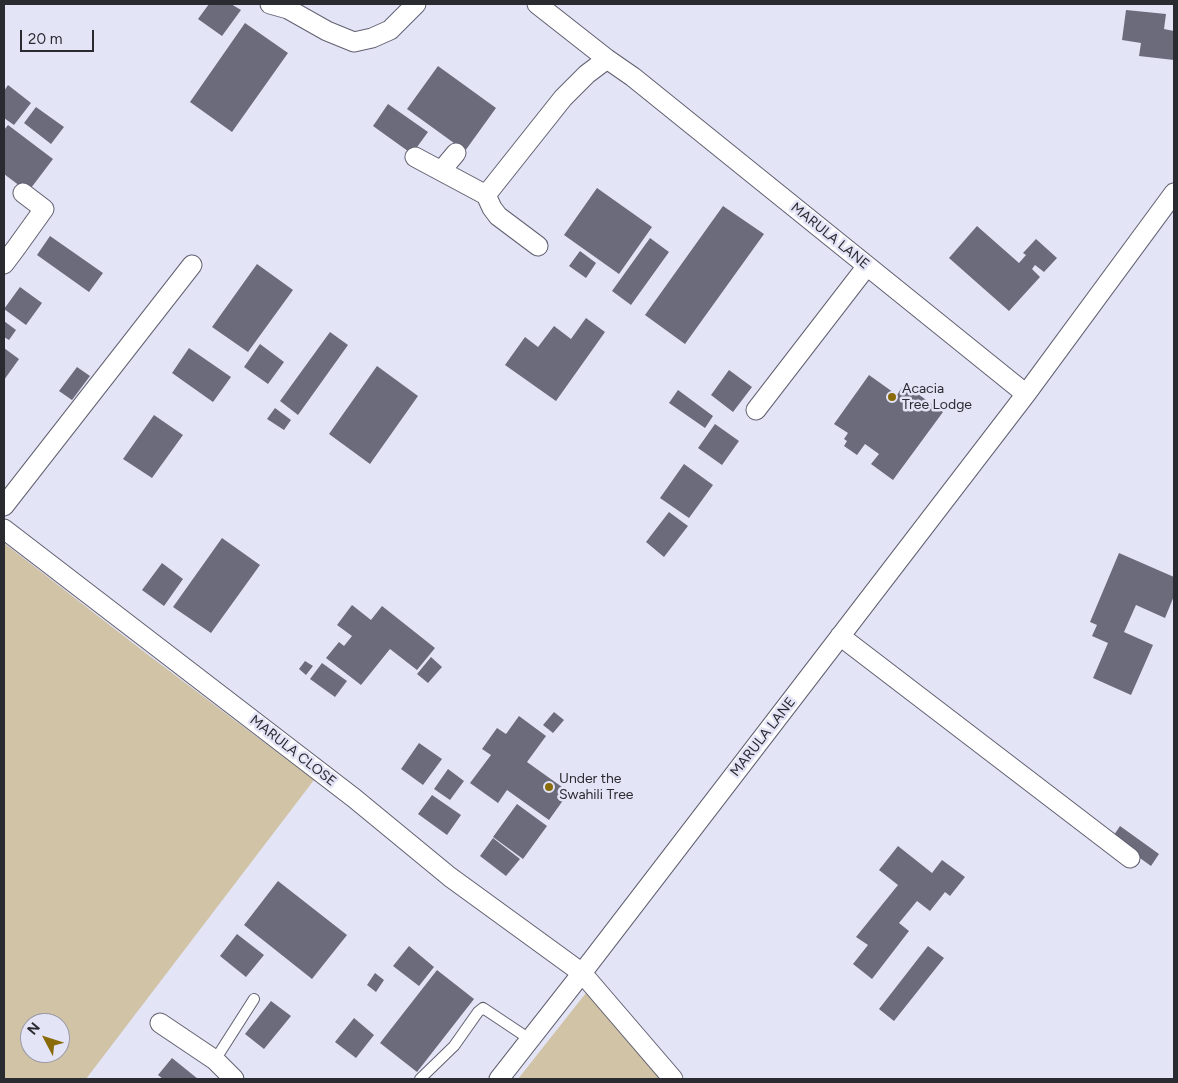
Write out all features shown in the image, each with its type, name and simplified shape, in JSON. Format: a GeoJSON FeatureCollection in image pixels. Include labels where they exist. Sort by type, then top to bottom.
{"type":"FeatureCollection","features":[{"type":"Feature","properties":{"kind":"street"},"geometry":{"type":"LineString","coordinates":[[270,4],[288,9],[327,31],[354,42],[372,38],[390,30],[416,4]]}},
{"type":"Feature","properties":{"kind":"street","name":"MARULA LANE"},"geometry":{"type":"LineString","coordinates":[[537,4],[633,77],[1026,394]]}},
{"type":"Feature","properties":{"kind":"street"},"geometry":{"type":"LineString","coordinates":[[486,195],[562,98],[587,74],[607,59]]}},
{"type":"Feature","properties":{"kind":"street"},"geometry":{"type":"LineString","coordinates":[[441,171],[456,153]]}},
{"type":"Feature","properties":{"kind":"street"},"geometry":{"type":"LineString","coordinates":[[416,157],[486,195],[498,216],[538,246]]}},
{"type":"Feature","properties":{"kind":"street"},"geometry":{"type":"LineString","coordinates":[[4,264],[44,209],[23,193]]}},
{"type":"Feature","properties":{"kind":"street","name":"MARULA LANE"},"geometry":{"type":"LineString","coordinates":[[499,1079],[1026,394],[1174,193]]}},
{"type":"Feature","properties":{"kind":"street"},"geometry":{"type":"LineString","coordinates":[[4,506],[192,265]]}},
{"type":"Feature","properties":{"kind":"street"},"geometry":{"type":"LineString","coordinates":[[756,410],[867,266]]}},
{"type":"Feature","properties":{"kind":"street","name":"MARULA CLOSE"},"geometry":{"type":"LineString","coordinates":[[4,529],[354,798],[450,877],[582,973],[673,1079]]}},
{"type":"Feature","properties":{"kind":"street"},"geometry":{"type":"LineString","coordinates":[[840,636],[1130,858]]}},
{"type":"Feature","properties":{"kind":"street"},"geometry":{"type":"LineString","coordinates":[[160,1022],[215,1060],[234,1079]]}},
{"type":"Feature","properties":{"kind":"lane"},"geometry":{"type":"LineString","coordinates":[[215,1060],[254,999]]}},
{"type":"Feature","properties":{"kind":"lane"},"geometry":{"type":"LineString","coordinates":[[420,1079],[454,1046],[478,1012],[483,1008],[530,1040]]}},
{"type":"Feature","properties":{"kind":"shaded area"},"geometry":{"type":"Polygon","coordinates":[[[4,543],[314,780],[86,1079],[4,1079],[4,543]]]}},
{"type":"Feature","properties":{"kind":"shaded area"},"geometry":{"type":"Polygon","coordinates":[[[593,984],[676,1079],[518,1079],[593,984]]]}},
{"type":"Feature","properties":{"kind":"building"},"geometry":{"type":"Polygon","coordinates":[[[209,4],[231,4],[241,10],[222,36],[198,19],[209,4]]]}},
{"type":"Feature","properties":{"kind":"building"},"geometry":{"type":"Polygon","coordinates":[[[1126,10],[1166,14],[1164,29],[1174,31],[1174,60],[1139,56],[1141,43],[1122,40],[1126,10]]]}},
{"type":"Feature","properties":{"kind":"building"},"geometry":{"type":"Polygon","coordinates":[[[245,23],[288,53],[232,132],[190,102],[245,23]]]}},
{"type":"Feature","properties":{"kind":"building"},"geometry":{"type":"Polygon","coordinates":[[[438,66],[496,108],[465,151],[407,109],[438,66]]]}},
{"type":"Feature","properties":{"kind":"building"},"geometry":{"type":"Polygon","coordinates":[[[8,85],[31,103],[14,125],[4,118],[4,91],[8,85]]]}},
{"type":"Feature","properties":{"kind":"building"},"geometry":{"type":"Polygon","coordinates":[[[388,104],[428,132],[412,154],[373,126],[388,104]]]}},
{"type":"Feature","properties":{"kind":"building"},"geometry":{"type":"Polygon","coordinates":[[[36,107],[64,127],[51,144],[24,123],[36,107]]]}},
{"type":"Feature","properties":{"kind":"building"},"geometry":{"type":"Polygon","coordinates":[[[8,125],[53,159],[28,192],[4,174],[4,130],[8,125]]]}},
{"type":"Feature","properties":{"kind":"building"},"geometry":{"type":"Polygon","coordinates":[[[597,188],[652,227],[619,274],[564,235],[597,188]]]}},
{"type":"Feature","properties":{"kind":"building"},"geometry":{"type":"Polygon","coordinates":[[[723,206],[764,234],[685,344],[645,315],[723,206]]]}},
{"type":"Feature","properties":{"kind":"building"},"geometry":{"type":"Polygon","coordinates":[[[977,226],[1019,263],[1026,255],[1023,253],[1036,239],[1057,258],[1044,272],[1035,265],[1032,269],[1040,277],[1009,311],[949,258],[977,226]]]}},
{"type":"Feature","properties":{"kind":"building"},"geometry":{"type":"Polygon","coordinates":[[[50,236],[103,273],[89,292],[37,255],[50,236]]]}},
{"type":"Feature","properties":{"kind":"building"},"geometry":{"type":"Polygon","coordinates":[[[650,238],[669,252],[631,305],[612,291],[650,238]]]}},
{"type":"Feature","properties":{"kind":"building"},"geometry":{"type":"Polygon","coordinates":[[[580,251],[596,263],[586,278],[569,266],[580,251]]]}},
{"type":"Feature","properties":{"kind":"building"},"geometry":{"type":"Polygon","coordinates":[[[257,264],[293,290],[248,352],[212,327],[257,264]]]}},
{"type":"Feature","properties":{"kind":"building"},"geometry":{"type":"Polygon","coordinates":[[[20,287],[42,303],[26,325],[4,309],[20,287]]]}},
{"type":"Feature","properties":{"kind":"building"},"geometry":{"type":"Polygon","coordinates":[[[586,318],[605,332],[556,401],[505,365],[525,337],[538,347],[554,326],[571,339],[586,318]]]}},
{"type":"Feature","properties":{"kind":"building"},"geometry":{"type":"Polygon","coordinates":[[[4,321],[16,330],[9,340],[4,337],[4,321]]]}},
{"type":"Feature","properties":{"kind":"building"},"geometry":{"type":"Polygon","coordinates":[[[330,332],[348,345],[298,415],[280,401],[330,332]]]}},
{"type":"Feature","properties":{"kind":"building"},"geometry":{"type":"Polygon","coordinates":[[[260,344],[284,362],[268,384],[244,367],[260,344]]]}},
{"type":"Feature","properties":{"kind":"building"},"geometry":{"type":"Polygon","coordinates":[[[4,348],[19,359],[4,380],[4,348]]]}},
{"type":"Feature","properties":{"kind":"building"},"geometry":{"type":"Polygon","coordinates":[[[189,348],[231,377],[213,402],[172,373],[189,348]]]}},
{"type":"Feature","properties":{"kind":"building"},"geometry":{"type":"Polygon","coordinates":[[[377,366],[418,396],[370,464],[329,434],[377,366]]]}},
{"type":"Feature","properties":{"kind":"building"},"geometry":{"type":"Polygon","coordinates":[[[77,367],[90,376],[72,400],[59,391],[77,367]]]}},
{"type":"Feature","properties":{"kind":"building"},"geometry":{"type":"Polygon","coordinates":[[[729,370],[752,387],[733,412],[711,395],[729,370]]]}},
{"type":"Feature","properties":{"kind":"building"},"geometry":{"type":"Polygon","coordinates":[[[869,375],[897,395],[904,384],[943,412],[893,480],[871,464],[879,454],[865,444],[857,455],[844,446],[847,441],[844,439],[848,433],[834,424],[869,375]]]}},
{"type":"Feature","properties":{"kind":"building"},"geometry":{"type":"Polygon","coordinates":[[[678,390],[713,416],[705,428],[669,403],[678,390]]]}},
{"type":"Feature","properties":{"kind":"building"},"geometry":{"type":"Polygon","coordinates":[[[275,408],[291,420],[284,430],[267,419],[275,408]]]}},
{"type":"Feature","properties":{"kind":"building"},"geometry":{"type":"Polygon","coordinates":[[[154,415],[183,435],[152,478],[123,459],[154,415]]]}},
{"type":"Feature","properties":{"kind":"building"},"geometry":{"type":"Polygon","coordinates":[[[715,424],[739,441],[722,465],[698,448],[715,424]]]}},
{"type":"Feature","properties":{"kind":"building"},"geometry":{"type":"Polygon","coordinates":[[[684,464],[713,485],[689,518],[660,498],[684,464]]]}},
{"type":"Feature","properties":{"kind":"building"},"geometry":{"type":"Polygon","coordinates":[[[669,512],[688,526],[664,557],[646,542],[669,512]]]}},
{"type":"Feature","properties":{"kind":"building"},"geometry":{"type":"Polygon","coordinates":[[[222,538],[260,565],[211,633],[173,607],[222,538]]]}},
{"type":"Feature","properties":{"kind":"building"},"geometry":{"type":"Polygon","coordinates":[[[1119,553],[1174,577],[1174,596],[1165,618],[1136,605],[1124,632],[1153,645],[1131,695],[1093,678],[1108,643],[1092,636],[1097,625],[1090,622],[1119,553]]]}},
{"type":"Feature","properties":{"kind":"building"},"geometry":{"type":"Polygon","coordinates":[[[162,563],[183,579],[164,606],[142,590],[162,563]]]}},
{"type":"Feature","properties":{"kind":"building"},"geometry":{"type":"Polygon","coordinates":[[[352,605],[371,620],[382,606],[435,648],[417,670],[390,649],[361,685],[326,658],[339,642],[344,646],[352,636],[337,625],[352,605]]]}},
{"type":"Feature","properties":{"kind":"building"},"geometry":{"type":"Polygon","coordinates":[[[431,657],[442,667],[428,683],[417,674],[431,657]]]}},
{"type":"Feature","properties":{"kind":"building"},"geometry":{"type":"Polygon","coordinates":[[[305,661],[313,666],[306,675],[299,669],[305,661]]]}},
{"type":"Feature","properties":{"kind":"building"},"geometry":{"type":"Polygon","coordinates":[[[322,663],[347,681],[335,697],[310,679],[322,663]]]}},
{"type":"Feature","properties":{"kind":"building"},"geometry":{"type":"Polygon","coordinates":[[[554,712],[564,720],[553,733],[543,725],[554,712]]]}},
{"type":"Feature","properties":{"kind":"building"},"geometry":{"type":"Polygon","coordinates":[[[519,716],[546,736],[527,762],[569,792],[549,820],[507,790],[498,803],[470,783],[491,755],[482,749],[497,728],[506,734],[519,716]]]}},
{"type":"Feature","properties":{"kind":"building"},"geometry":{"type":"Polygon","coordinates":[[[419,743],[442,759],[423,785],[401,769],[419,743]]]}},
{"type":"Feature","properties":{"kind":"building"},"geometry":{"type":"Polygon","coordinates":[[[448,769],[464,781],[450,800],[434,789],[448,769]]]}},
{"type":"Feature","properties":{"kind":"building"},"geometry":{"type":"Polygon","coordinates":[[[432,795],[461,815],[447,835],[418,814],[432,795]]]}},
{"type":"Feature","properties":{"kind":"building"},"geometry":{"type":"Polygon","coordinates":[[[517,804],[547,826],[523,859],[493,837],[517,804]]]}},
{"type":"Feature","properties":{"kind":"building"},"geometry":{"type":"Polygon","coordinates":[[[1120,826],[1159,854],[1151,866],[1112,838],[1120,826]]]}},
{"type":"Feature","properties":{"kind":"building"},"geometry":{"type":"Polygon","coordinates":[[[493,838],[520,859],[506,876],[480,856],[493,838]]]}},
{"type":"Feature","properties":{"kind":"building"},"geometry":{"type":"Polygon","coordinates":[[[898,846],[932,873],[942,860],[965,877],[950,896],[945,892],[930,911],[917,901],[899,923],[909,931],[872,979],[853,964],[868,945],[856,937],[898,885],[879,870],[898,846]]]}},
{"type":"Feature","properties":{"kind":"building"},"geometry":{"type":"Polygon","coordinates":[[[278,881],[347,935],[312,979],[244,925],[278,881]]]}},
{"type":"Feature","properties":{"kind":"building"},"geometry":{"type":"Polygon","coordinates":[[[237,934],[264,955],[246,977],[220,956],[237,934]]]}},
{"type":"Feature","properties":{"kind":"building"},"geometry":{"type":"Polygon","coordinates":[[[409,946],[434,967],[419,986],[393,966],[409,946]]]}},
{"type":"Feature","properties":{"kind":"building"},"geometry":{"type":"Polygon","coordinates":[[[928,946],[944,958],[894,1021],[879,1009],[928,946]]]}},
{"type":"Feature","properties":{"kind":"building"},"geometry":{"type":"Polygon","coordinates":[[[437,970],[474,999],[417,1072],[380,1043],[437,970]]]}},
{"type":"Feature","properties":{"kind":"building"},"geometry":{"type":"Polygon","coordinates":[[[375,973],[384,980],[376,992],[367,985],[375,973]]]}},
{"type":"Feature","properties":{"kind":"building"},"geometry":{"type":"Polygon","coordinates":[[[271,1001],[291,1016],[264,1049],[245,1034],[271,1001]]]}},
{"type":"Feature","properties":{"kind":"building"},"geometry":{"type":"Polygon","coordinates":[[[354,1018],[374,1035],[356,1058],[335,1042],[354,1018]]]}},
{"type":"Feature","properties":{"kind":"building"},"geometry":{"type":"Polygon","coordinates":[[[172,1058],[198,1079],[163,1079],[158,1075],[172,1058]]]}},
{"type":"Feature","properties":{"kind":"place","name":"Acacia Tree Lodge"},"geometry":{"type":"Point","coordinates":[892,397]}},
{"type":"Feature","properties":{"kind":"place","name":"Under the Swahili Tree"},"geometry":{"type":"Point","coordinates":[549,787]}}]}
